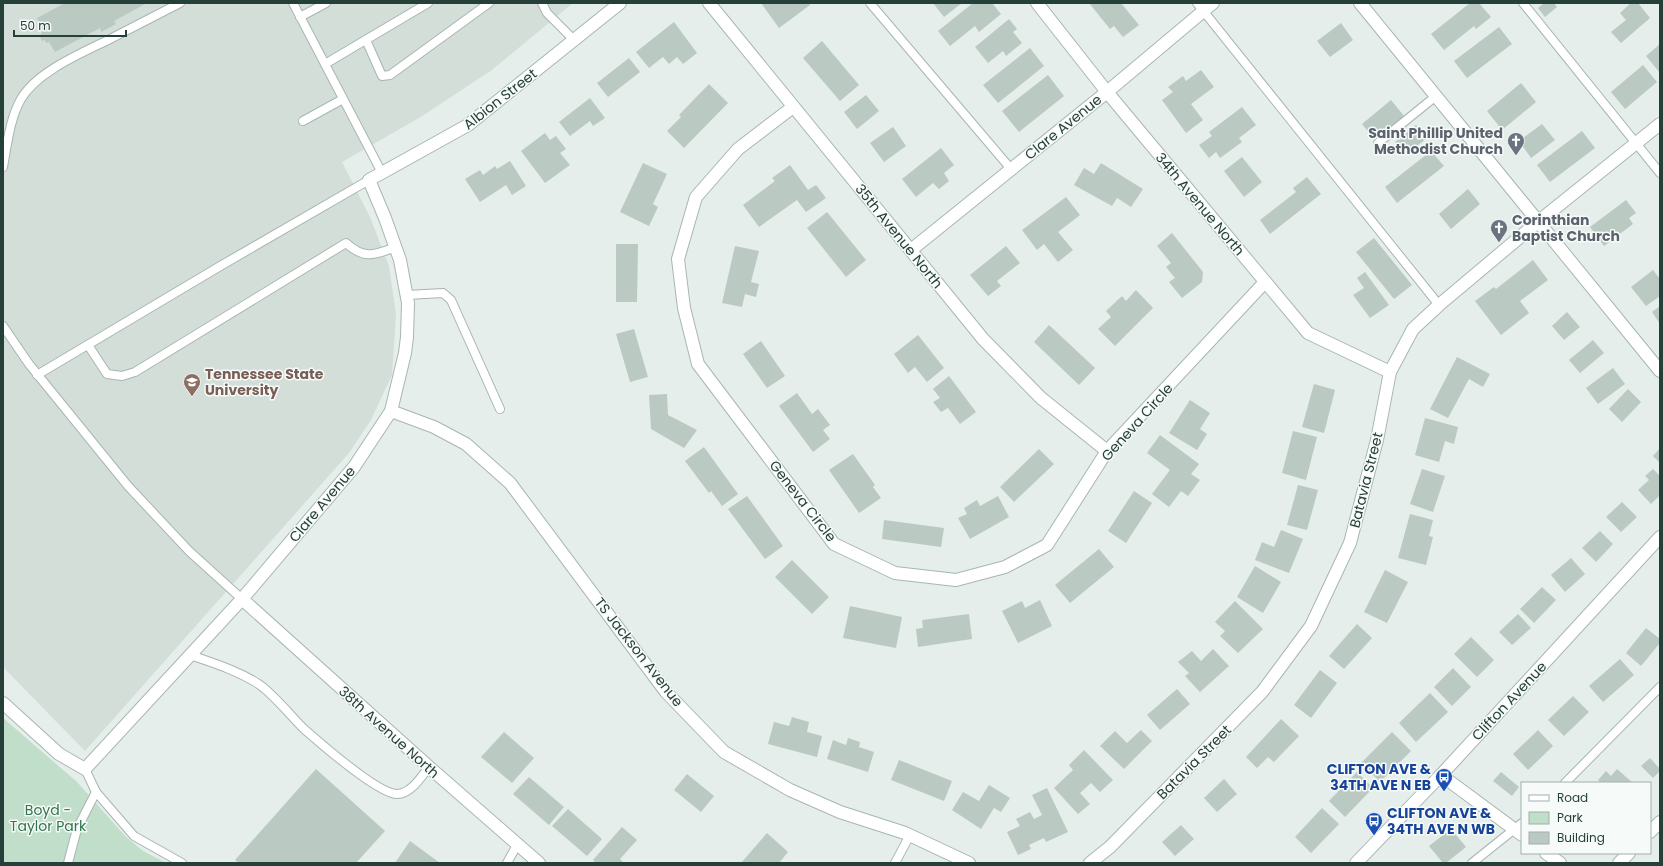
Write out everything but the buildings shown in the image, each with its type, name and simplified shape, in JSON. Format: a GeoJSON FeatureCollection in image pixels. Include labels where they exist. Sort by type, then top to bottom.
{"type":"FeatureCollection","features":[{"type":"Feature","properties":{"kind":"street","name":"Albion Street"},"geometry":{"type":"LineString","coordinates":[[369,180],[468,125],[620,3]]}},
{"type":"Feature","properties":{"kind":"street","name":"35th Avenue North"},"geometry":{"type":"LineString","coordinates":[[709,3],[983,339],[1042,398],[1107,452]]}},
{"type":"Feature","properties":{"kind":"street","name":"34th Avenue North"},"geometry":{"type":"LineString","coordinates":[[1037,3],[1107,92],[1308,333],[1390,372]]}},
{"type":"Feature","properties":{"kind":"street","name":"Clare Avenue"},"geometry":{"type":"LineString","coordinates":[[911,250],[1107,92],[1200,7],[1213,3]]}},
{"type":"Feature","properties":{"kind":"street"},"geometry":{"type":"LineString","coordinates":[[1360,3],[1660,371]]}},
{"type":"Feature","properties":{"kind":"street","name":"Geneva Circle"},"geometry":{"type":"LineString","coordinates":[[793,107],[738,149],[696,197],[678,259],[684,308],[698,364],[834,544],[894,573],[956,580],[1005,567],[1046,544],[1107,452],[1265,282]]}},
{"type":"Feature","properties":{"kind":"street","name":"Batavia Street"},"geometry":{"type":"LineString","coordinates":[[1090,863],[1110,847],[1262,692],[1311,626],[1350,543],[1377,440],[1390,372],[1413,329],[1439,305],[1539,221],[1660,124]]}},
{"type":"Feature","properties":{"kind":"street","name":"Clare Avenue"},"geometry":{"type":"LineString","coordinates":[[84,769],[242,599],[354,467],[391,410],[399,382],[407,337],[407,295],[396,247],[369,180]]}},
{"type":"Feature","properties":{"kind":"street","name":"TS Jackson Avenue"},"geometry":{"type":"LineString","coordinates":[[391,410],[434,427],[466,444],[510,483],[666,692],[724,752],[790,790],[840,812],[910,835],[969,863]]}},
{"type":"Feature","properties":{"kind":"street","name":"Clifton Avenue"},"geometry":{"type":"LineString","coordinates":[[1356,863],[1440,775],[1660,537]]}},
{"type":"Feature","properties":{"kind":"street","name":"38th Avenue North"},"geometry":{"type":"LineString","coordinates":[[242,599],[429,767],[539,863]]}},
{"type":"Feature","properties":{"kind":"street"},"geometry":{"type":"LineString","coordinates":[[3,703],[59,754],[84,769]]}},
{"type":"Feature","properties":{"kind":"street"},"geometry":{"type":"LineString","coordinates":[[1440,775],[1520,829]]}},
{"type":"Feature","properties":{"kind":"street"},"geometry":{"type":"LineString","coordinates":[[1651,831],[1660,822]]}},
{"type":"Feature","properties":{"kind":"street"},"geometry":{"type":"LineString","coordinates":[[1547,854],[1560,863]]}},
{"type":"Feature","properties":{"kind":"street"},"geometry":{"type":"LineString","coordinates":[[1619,863],[1628,854]]}},
{"type":"Feature","properties":{"kind":"lane"},"geometry":{"type":"LineString","coordinates":[[3,167],[13,118],[20,100],[27,90],[44,75],[68,60],[180,3]]}},
{"type":"Feature","properties":{"kind":"lane"},"geometry":{"type":"LineString","coordinates":[[293,3],[382,173]]}},
{"type":"Feature","properties":{"kind":"lane"},"geometry":{"type":"LineString","coordinates":[[300,17],[326,3]]}},
{"type":"Feature","properties":{"kind":"lane"},"geometry":{"type":"LineString","coordinates":[[325,64],[428,3]]}},
{"type":"Feature","properties":{"kind":"lane"},"geometry":{"type":"LineString","coordinates":[[366,40],[382,76],[390,76],[489,3]]}},
{"type":"Feature","properties":{"kind":"lane"},"geometry":{"type":"LineString","coordinates":[[542,3],[547,13],[574,40]]}},
{"type":"Feature","properties":{"kind":"lane"},"geometry":{"type":"LineString","coordinates":[[870,3],[1011,169]]}},
{"type":"Feature","properties":{"kind":"lane"},"geometry":{"type":"LineString","coordinates":[[1523,3],[1660,174]]}},
{"type":"Feature","properties":{"kind":"lane"},"geometry":{"type":"LineString","coordinates":[[1200,7],[1439,305]]}},
{"type":"Feature","properties":{"kind":"lane"},"geometry":{"type":"LineString","coordinates":[[1378,143],[1436,96]]}},
{"type":"Feature","properties":{"kind":"lane"},"geometry":{"type":"LineString","coordinates":[[303,121],[343,99]]}},
{"type":"Feature","properties":{"kind":"lane"},"geometry":{"type":"LineString","coordinates":[[38,375],[369,180]]}},
{"type":"Feature","properties":{"kind":"lane"},"geometry":{"type":"LineString","coordinates":[[88,345],[107,374],[122,376],[135,372],[346,244],[355,251],[364,255],[376,254],[396,247]]}},
{"type":"Feature","properties":{"kind":"lane"},"geometry":{"type":"LineString","coordinates":[[407,295],[443,293],[450,300],[500,409]]}},
{"type":"Feature","properties":{"kind":"lane"},"geometry":{"type":"LineString","coordinates":[[3,326],[19,351],[128,486],[189,551],[242,599]]}},
{"type":"Feature","properties":{"kind":"lane"},"geometry":{"type":"LineString","coordinates":[[190,655],[232,671],[260,686],[304,729],[373,784],[387,791],[397,794],[412,788],[429,767]]}},
{"type":"Feature","properties":{"kind":"lane"},"geometry":{"type":"LineString","coordinates":[[1566,782],[1660,687]]}},
{"type":"Feature","properties":{"kind":"lane"},"geometry":{"type":"LineString","coordinates":[[84,769],[96,792],[134,836],[182,863]]}},
{"type":"Feature","properties":{"kind":"lane"},"geometry":{"type":"LineString","coordinates":[[68,863],[77,829],[96,792]]}},
{"type":"Feature","properties":{"kind":"lane"},"geometry":{"type":"LineString","coordinates":[[1472,863],[1520,829]]}},
{"type":"Feature","properties":{"kind":"lane"},"geometry":{"type":"LineString","coordinates":[[895,863],[910,835]]}},
{"type":"Feature","properties":{"kind":"lane"},"geometry":{"type":"LineString","coordinates":[[507,863],[517,845]]}},
{"type":"Feature","properties":{"kind":"shaded area","name":"Tennessee State University"},"geometry":{"type":"Polygon","coordinates":[[[3,3],[573,3],[492,70],[419,118],[342,162],[370,217],[389,266],[396,314],[392,375],[371,420],[349,453],[85,751],[3,667],[3,3]]]}},
{"type":"Feature","properties":{"kind":"green space","name":"Boyd - Taylor Park"},"geometry":{"type":"Polygon","coordinates":[[[3,718],[77,782],[126,837],[143,851],[166,863],[3,863],[3,718]]]}},
{"type":"Feature","properties":{"kind":"place","name":"Saint Phillip United Methodist Church"},"geometry":{"type":"Point","coordinates":[1516,156]}},
{"type":"Feature","properties":{"kind":"place","name":"Corinthian Baptist Church"},"geometry":{"type":"Point","coordinates":[1499,243]}},
{"type":"Feature","properties":{"kind":"place","name":"Tennessee State University"},"geometry":{"type":"Point","coordinates":[192,397]}},
{"type":"Feature","properties":{"kind":"place","name":"CLIFTON AVE & 34TH AVE N EB"},"geometry":{"type":"Point","coordinates":[1444,792]}},
{"type":"Feature","properties":{"kind":"place","name":"CLIFTON AVE & 34TH AVE N WB"},"geometry":{"type":"Point","coordinates":[1374,836]}}]}
